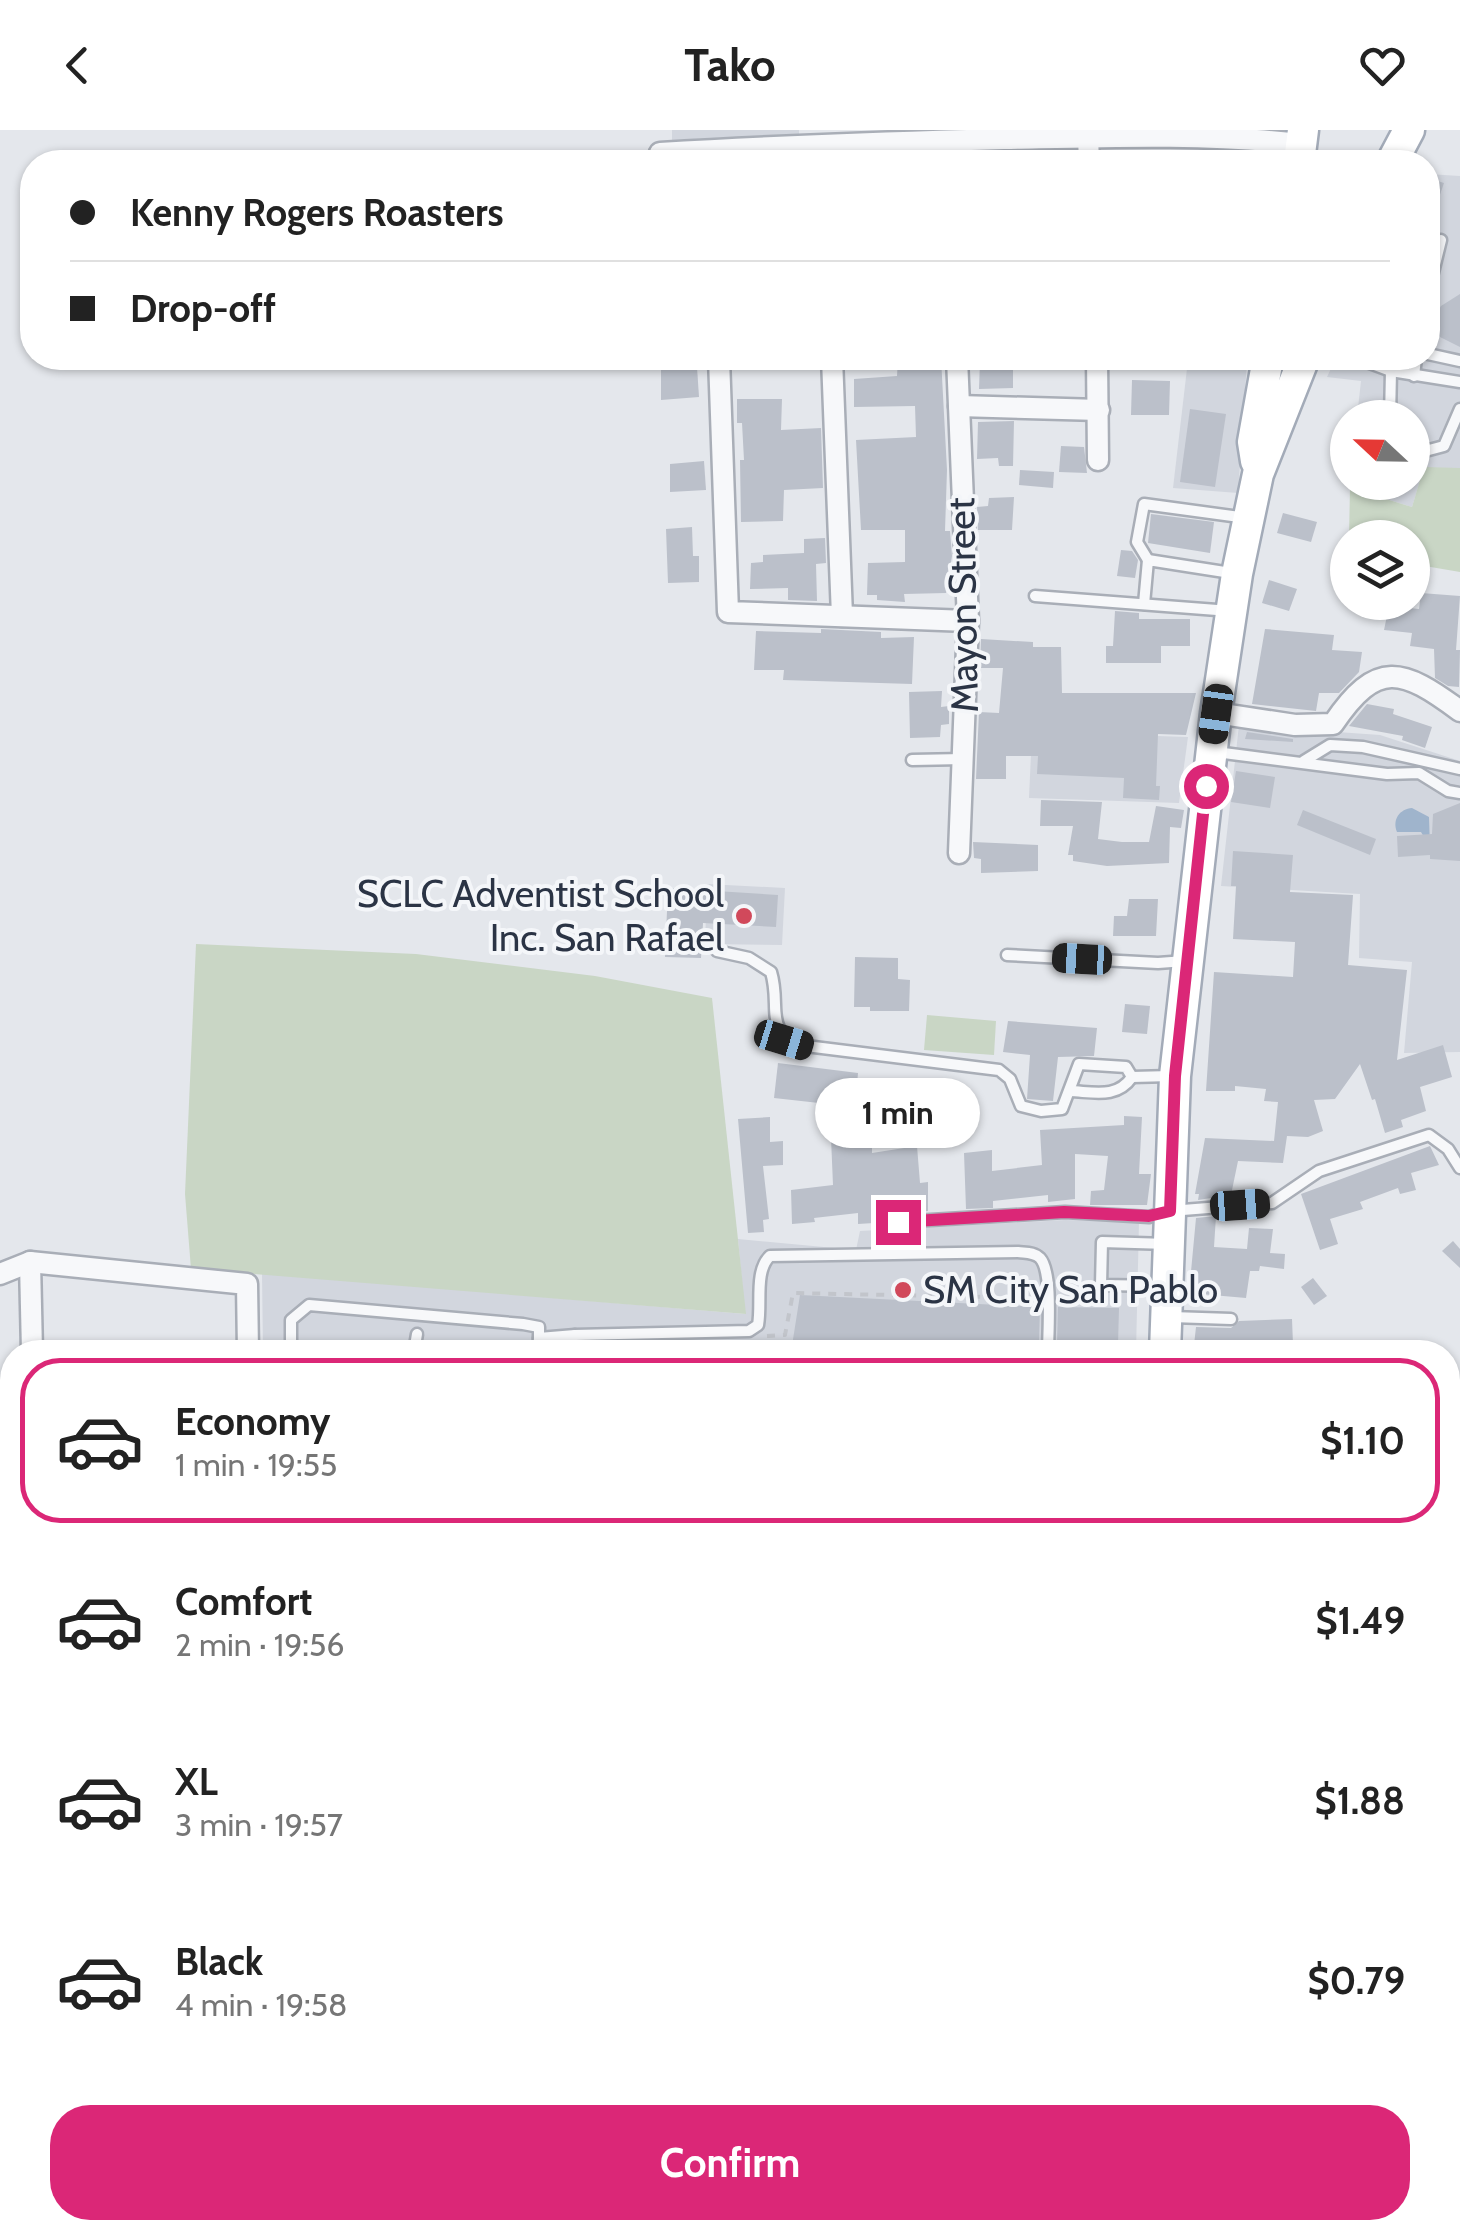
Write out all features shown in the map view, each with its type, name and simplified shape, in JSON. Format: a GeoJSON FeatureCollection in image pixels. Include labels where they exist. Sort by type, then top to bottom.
{"type":"FeatureCollection","features":[{"type":"Feature","properties":{"kind":"main road"},"geometry":{"type":"LineString","coordinates":[[1258,474],[1253,442],[1266,370]]}},
{"type":"Feature","properties":{"kind":"main road"},"geometry":{"type":"LineString","coordinates":[[1166,1340],[1175,1076],[1210,752],[1230,612],[1258,474],[1299,370]]}},
{"type":"Feature","properties":{"kind":"street"},"geometry":{"type":"LineString","coordinates":[[846,150],[948,135],[1244,138],[1301,146]]}},
{"type":"Feature","properties":{"kind":"street"},"geometry":{"type":"LineString","coordinates":[[1088,137],[1089,150]]}},
{"type":"Feature","properties":{"kind":"street"},"geometry":{"type":"LineString","coordinates":[[719,370],[728,612],[968,622]]}},
{"type":"Feature","properties":{"kind":"street"},"geometry":{"type":"LineString","coordinates":[[832,370],[842,616]]}},
{"type":"Feature","properties":{"kind":"street","name":"Mayon Street"},"geometry":{"type":"LineString","coordinates":[[958,370],[968,622],[959,853]]}},
{"type":"Feature","properties":{"kind":"street"},"geometry":{"type":"LineString","coordinates":[[1097,370],[1098,460]]}},
{"type":"Feature","properties":{"kind":"street"},"geometry":{"type":"LineString","coordinates":[[959,406],[1099,410]]}},
{"type":"Feature","properties":{"kind":"street"},"geometry":{"type":"LineString","coordinates":[[1216,714],[1295,725],[1333,724],[1357,691],[1379,677],[1419,683],[1460,710]]}},
{"type":"Feature","properties":{"kind":"street"},"geometry":{"type":"LineString","coordinates":[[30,1262],[32,1340]]}},
{"type":"Feature","properties":{"kind":"street"},"geometry":{"type":"LineString","coordinates":[[0,1274],[30,1262],[247,1284],[248,1340]]}},
{"type":"Feature","properties":{"kind":"lane"},"geometry":{"type":"LineString","coordinates":[[1386,370],[1460,382]]}},
{"type":"Feature","properties":{"kind":"lane"},"geometry":{"type":"LineString","coordinates":[[1414,376],[1415,370]]}},
{"type":"Feature","properties":{"kind":"lane"},"geometry":{"type":"LineString","coordinates":[[1390,400],[1391,372]]}},
{"type":"Feature","properties":{"kind":"lane"},"geometry":{"type":"LineString","coordinates":[[1430,450],[1444,446],[1460,409]]}},
{"type":"Feature","properties":{"kind":"lane"},"geometry":{"type":"LineString","coordinates":[[1144,604],[1148,560],[1137,542],[1144,504],[1248,518]]}},
{"type":"Feature","properties":{"kind":"lane"},"geometry":{"type":"LineString","coordinates":[[1148,560],[1237,574]]}},
{"type":"Feature","properties":{"kind":"lane"},"geometry":{"type":"LineString","coordinates":[[1035,596],[1230,612]]}},
{"type":"Feature","properties":{"kind":"lane"},"geometry":{"type":"LineString","coordinates":[[1304,762],[1330,745],[1363,747],[1460,769]]}},
{"type":"Feature","properties":{"kind":"lane"},"geometry":{"type":"LineString","coordinates":[[1210,752],[1386,774],[1419,773],[1448,791],[1460,793]]}},
{"type":"Feature","properties":{"kind":"lane"},"geometry":{"type":"LineString","coordinates":[[912,760],[963,759]]}},
{"type":"Feature","properties":{"kind":"lane"},"geometry":{"type":"LineString","coordinates":[[717,951],[749,958],[771,972],[778,1030],[784,1040],[999,1070],[1010,1079],[1020,1106],[1041,1111],[1062,1109],[1080,1064],[1126,1067],[1132,1078]]}},
{"type":"Feature","properties":{"kind":"lane"},"geometry":{"type":"LineString","coordinates":[[1007,955],[1186,961]]}},
{"type":"Feature","properties":{"kind":"lane"},"geometry":{"type":"LineString","coordinates":[[1132,1078],[1175,1076]]}},
{"type":"Feature","properties":{"kind":"lane"},"geometry":{"type":"LineString","coordinates":[[1070,1091],[1110,1094],[1124,1089],[1132,1078]]}},
{"type":"Feature","properties":{"kind":"lane"},"geometry":{"type":"LineString","coordinates":[[898,1222],[1064,1212],[1149,1216],[1272,1203],[1319,1171],[1429,1135],[1448,1148],[1460,1168]]}},
{"type":"Feature","properties":{"kind":"lane"},"geometry":{"type":"LineString","coordinates":[[1168,1286],[1101,1284],[1102,1242],[1169,1244]]}},
{"type":"Feature","properties":{"kind":"lane"},"geometry":{"type":"LineString","coordinates":[[291,1340],[292,1320],[309,1305],[524,1324],[539,1327],[539,1338],[749,1331],[758,1325],[761,1274],[770,1256],[1018,1252],[1036,1254],[1044,1261],[1048,1340]]}},
{"type":"Feature","properties":{"kind":"lane"},"geometry":{"type":"LineString","coordinates":[[1166,1317],[1231,1319]]}},
{"type":"Feature","properties":{"kind":"lane"},"geometry":{"type":"LineString","coordinates":[[417,1340],[418,1334]]}},
{"type":"Feature","properties":{"kind":"lane"},"geometry":{"type":"LineString","coordinates":[[575,1335],[575,1340]]}},
{"type":"Feature","properties":{"kind":"path"},"geometry":{"type":"LineString","coordinates":[[766,1336],[785,1336],[793,1292],[1043,1298]]}},
{"type":"Feature","properties":{"kind":"shaded area"},"geometry":{"type":"Polygon","coordinates":[[[672,130],[799,130],[799,134],[672,140],[672,130]]]}},
{"type":"Feature","properties":{"kind":"shaded area"},"geometry":{"type":"Polygon","coordinates":[[[1440,175],[1460,176],[1460,468],[1430,468],[1430,400],[1359,400],[1361,381],[1327,377],[1330,370],[1440,370],[1440,175]]]}},
{"type":"Feature","properties":{"kind":"shaded area"},"geometry":{"type":"Polygon","coordinates":[[[1187,370],[1247,370],[1238,493],[1173,488],[1187,370]]]}},
{"type":"Feature","properties":{"kind":"shaded area"},"geometry":{"type":"Polygon","coordinates":[[[1389,500],[1414,500],[1412,507],[1389,500]]]}},
{"type":"Feature","properties":{"kind":"shaded area"},"geometry":{"type":"Polygon","coordinates":[[[1239,725],[1380,735],[1460,761],[1460,1052],[1404,1053],[1412,962],[1359,958],[1360,894],[1221,886],[1239,725]]]}},
{"type":"Feature","properties":{"kind":"shaded area"},"geometry":{"type":"Polygon","coordinates":[[[1032,732],[1188,737],[1179,803],[1029,798],[1032,732]]]}},
{"type":"Feature","properties":{"kind":"shaded area","name":"SCLC Adventist School Inc. San Rafael"},"geometry":{"type":"Polygon","coordinates":[[[707,884],[785,888],[782,945],[705,944],[707,884]]]}},
{"type":"Feature","properties":{"kind":"shaded area","name":"SM City San Pablo"},"geometry":{"type":"Polygon","coordinates":[[[1065,1220],[1139,1222],[1136,1340],[263,1340],[262,1273],[745,1314],[738,1239],[856,1250],[860,1231],[1065,1220]]]}},
{"type":"Feature","properties":{"kind":"green space"},"geometry":{"type":"Polygon","coordinates":[[[1430,467],[1460,468],[1460,572],[1430,567],[1430,520],[1349,520],[1350,500],[1389,500],[1412,507],[1414,500],[1430,500],[1430,467]]]}},
{"type":"Feature","properties":{"kind":"green space"},"geometry":{"type":"Polygon","coordinates":[[[196,944],[416,954],[595,976],[712,998],[746,1314],[191,1269],[185,1194],[196,944]]]}},
{"type":"Feature","properties":{"kind":"green space"},"geometry":{"type":"Polygon","coordinates":[[[927,1015],[996,1021],[994,1055],[924,1050],[927,1015]]]}},
{"type":"Feature","properties":{"kind":"water"},"geometry":{"type":"Polygon","coordinates":[[[1412,808],[1429,817],[1430,847],[1421,832],[1397,832],[1398,816],[1412,808]]]}},
{"type":"Feature","properties":{"kind":"building"},"geometry":{"type":"Polygon","coordinates":[[[1460,294],[1460,347],[1440,337],[1441,306],[1460,294]]]}},
{"type":"Feature","properties":{"kind":"building"},"geometry":{"type":"Polygon","coordinates":[[[661,370],[697,370],[699,397],[661,400],[661,370]]]}},
{"type":"Feature","properties":{"kind":"building"},"geometry":{"type":"Polygon","coordinates":[[[897,370],[942,370],[947,470],[945,531],[950,531],[952,556],[946,593],[904,594],[905,602],[877,600],[877,595],[867,595],[868,563],[905,562],[905,530],[861,530],[856,440],[916,437],[915,406],[854,407],[854,379],[897,376],[897,370]]]}},
{"type":"Feature","properties":{"kind":"building"},"geometry":{"type":"Polygon","coordinates":[[[980,370],[1013,370],[1013,388],[979,389],[980,370]]]}},
{"type":"Feature","properties":{"kind":"building"},"geometry":{"type":"Polygon","coordinates":[[[1132,380],[1170,381],[1169,415],[1131,415],[1132,380]]]}},
{"type":"Feature","properties":{"kind":"building"},"geometry":{"type":"Polygon","coordinates":[[[737,399],[782,399],[781,430],[821,428],[823,488],[784,490],[783,521],[741,522],[740,460],[744,460],[737,399]]]}},
{"type":"Feature","properties":{"kind":"building"},"geometry":{"type":"Polygon","coordinates":[[[1190,409],[1226,414],[1215,487],[1180,482],[1190,409]]]}},
{"type":"Feature","properties":{"kind":"building"},"geometry":{"type":"Polygon","coordinates":[[[1014,421],[1013,466],[999,466],[998,458],[977,459],[978,422],[1014,421]]]}},
{"type":"Feature","properties":{"kind":"building"},"geometry":{"type":"Polygon","coordinates":[[[1061,446],[1084,447],[1087,473],[1059,472],[1061,446]]]}},
{"type":"Feature","properties":{"kind":"building"},"geometry":{"type":"Polygon","coordinates":[[[704,461],[706,490],[670,492],[670,464],[704,461]]]}},
{"type":"Feature","properties":{"kind":"building"},"geometry":{"type":"Polygon","coordinates":[[[1020,470],[1054,472],[1053,488],[1019,485],[1020,470]]]}},
{"type":"Feature","properties":{"kind":"building"},"geometry":{"type":"Polygon","coordinates":[[[1014,497],[1012,530],[978,530],[977,507],[988,506],[989,498],[1014,497]]]}},
{"type":"Feature","properties":{"kind":"building"},"geometry":{"type":"Polygon","coordinates":[[[1283,513],[1317,522],[1311,542],[1277,533],[1283,513]]]}},
{"type":"Feature","properties":{"kind":"building"},"geometry":{"type":"Polygon","coordinates":[[[1151,514],[1214,522],[1210,553],[1148,543],[1151,514]]]}},
{"type":"Feature","properties":{"kind":"building"},"geometry":{"type":"Polygon","coordinates":[[[692,527],[693,556],[699,556],[699,582],[668,583],[666,529],[692,527]]]}},
{"type":"Feature","properties":{"kind":"building"},"geometry":{"type":"Polygon","coordinates":[[[825,538],[826,563],[816,564],[817,601],[788,600],[788,588],[750,589],[751,563],[763,562],[763,555],[804,553],[804,539],[825,538]]]}},
{"type":"Feature","properties":{"kind":"building"},"geometry":{"type":"Polygon","coordinates":[[[1121,550],[1132,551],[1138,560],[1135,578],[1117,576],[1121,550]]]}},
{"type":"Feature","properties":{"kind":"building"},"geometry":{"type":"Polygon","coordinates":[[[1269,580],[1297,589],[1289,611],[1262,603],[1269,580]]]}},
{"type":"Feature","properties":{"kind":"building"},"geometry":{"type":"Polygon","coordinates":[[[1430,594],[1460,596],[1456,650],[1460,650],[1459,687],[1435,678],[1434,649],[1410,646],[1412,633],[1384,630],[1386,620],[1430,620],[1430,594]]]}},
{"type":"Feature","properties":{"kind":"building"},"geometry":{"type":"Polygon","coordinates":[[[1115,611],[1139,613],[1139,619],[1190,619],[1190,646],[1161,646],[1161,663],[1106,663],[1106,646],[1113,646],[1115,611]]]}},
{"type":"Feature","properties":{"kind":"building"},"geometry":{"type":"Polygon","coordinates":[[[821,629],[881,632],[881,638],[914,637],[912,684],[783,680],[784,670],[754,670],[756,631],[821,633],[821,629]]]}},
{"type":"Feature","properties":{"kind":"building"},"geometry":{"type":"Polygon","coordinates":[[[1265,629],[1334,635],[1332,650],[1362,652],[1359,672],[1339,693],[1319,693],[1316,711],[1252,704],[1265,629]]]}},
{"type":"Feature","properties":{"kind":"building"},"geometry":{"type":"Polygon","coordinates":[[[981,639],[1061,647],[1062,693],[1196,693],[1186,735],[1158,734],[1159,800],[1123,798],[1124,778],[1037,774],[1038,756],[1006,756],[1006,779],[976,779],[979,712],[999,713],[1003,668],[980,668],[981,639]]]}},
{"type":"Feature","properties":{"kind":"building"},"geometry":{"type":"Polygon","coordinates":[[[942,691],[941,707],[949,706],[949,724],[941,725],[940,737],[910,738],[909,692],[942,691]]]}},
{"type":"Feature","properties":{"kind":"building"},"geometry":{"type":"Polygon","coordinates":[[[1367,704],[1394,709],[1393,714],[1432,727],[1425,748],[1402,740],[1403,736],[1349,726],[1367,704]]]}},
{"type":"Feature","properties":{"kind":"building"},"geometry":{"type":"Polygon","coordinates":[[[1247,732],[1293,739],[1293,742],[1245,739],[1247,732]]]}},
{"type":"Feature","properties":{"kind":"building"},"geometry":{"type":"Polygon","coordinates":[[[1236,771],[1275,777],[1270,808],[1231,802],[1236,771]]]}},
{"type":"Feature","properties":{"kind":"building"},"geometry":{"type":"Polygon","coordinates":[[[1041,800],[1102,802],[1098,839],[1122,842],[1149,842],[1156,806],[1184,810],[1181,828],[1170,827],[1169,863],[1107,866],[1073,861],[1073,855],[1068,855],[1073,826],[1040,826],[1041,800]]]}},
{"type":"Feature","properties":{"kind":"building"},"geometry":{"type":"Polygon","coordinates":[[[1460,803],[1460,861],[1430,859],[1430,855],[1398,857],[1397,836],[1432,834],[1433,814],[1460,803]]]}},
{"type":"Feature","properties":{"kind":"building"},"geometry":{"type":"Polygon","coordinates":[[[1303,810],[1376,839],[1370,855],[1297,825],[1303,810]]]}},
{"type":"Feature","properties":{"kind":"building"},"geometry":{"type":"Polygon","coordinates":[[[973,842],[1038,845],[1038,871],[981,873],[981,859],[974,858],[973,842]]]}},
{"type":"Feature","properties":{"kind":"building"},"geometry":{"type":"Polygon","coordinates":[[[1233,851],[1293,855],[1290,892],[1353,895],[1348,965],[1407,970],[1397,1060],[1443,1045],[1452,1077],[1420,1087],[1426,1111],[1401,1120],[1403,1127],[1385,1133],[1360,1064],[1335,1099],[1314,1100],[1323,1131],[1308,1137],[1287,1136],[1283,1163],[1238,1161],[1231,1195],[1198,1200],[1199,1194],[1195,1194],[1205,1138],[1274,1141],[1278,1102],[1264,1101],[1266,1089],[1235,1086],[1235,1091],[1206,1091],[1214,972],[1293,977],[1295,942],[1233,939],[1233,851]]]}},
{"type":"Feature","properties":{"kind":"building"},"geometry":{"type":"Polygon","coordinates":[[[668,888],[778,895],[776,927],[703,923],[701,958],[665,957],[668,888]]]}},
{"type":"Feature","properties":{"kind":"building"},"geometry":{"type":"Polygon","coordinates":[[[1129,899],[1158,899],[1156,936],[1113,936],[1114,916],[1127,916],[1129,899]]]}},
{"type":"Feature","properties":{"kind":"building"},"geometry":{"type":"Polygon","coordinates":[[[855,957],[898,958],[898,979],[910,980],[909,1011],[854,1007],[855,957]]]}},
{"type":"Feature","properties":{"kind":"building"},"geometry":{"type":"Polygon","coordinates":[[[1125,1004],[1150,1006],[1147,1034],[1122,1032],[1125,1004]]]}},
{"type":"Feature","properties":{"kind":"building"},"geometry":{"type":"Polygon","coordinates":[[[1008,1021],[1097,1028],[1094,1056],[1058,1057],[1053,1101],[1027,1099],[1030,1055],[1003,1052],[1008,1021]]]}},
{"type":"Feature","properties":{"kind":"building"},"geometry":{"type":"Polygon","coordinates":[[[778,1063],[858,1073],[855,1107],[774,1098],[778,1063]]]}},
{"type":"Feature","properties":{"kind":"building"},"geometry":{"type":"Polygon","coordinates":[[[1124,1116],[1142,1117],[1139,1174],[1151,1174],[1147,1205],[1090,1205],[1091,1191],[1104,1190],[1108,1156],[1075,1154],[1075,1199],[1048,1202],[1048,1195],[993,1201],[993,1208],[966,1209],[964,1153],[992,1150],[992,1171],[1042,1165],[1040,1130],[1124,1125],[1124,1116]]]}},
{"type":"Feature","properties":{"kind":"building"},"geometry":{"type":"Polygon","coordinates":[[[770,1117],[770,1142],[783,1141],[783,1165],[763,1166],[769,1219],[763,1220],[764,1232],[748,1233],[738,1119],[770,1117]]]}},
{"type":"Feature","properties":{"kind":"building"},"geometry":{"type":"Polygon","coordinates":[[[845,1137],[846,1148],[872,1145],[872,1153],[917,1146],[920,1183],[928,1182],[928,1211],[874,1215],[874,1223],[858,1224],[858,1213],[792,1224],[791,1190],[833,1185],[831,1138],[845,1137]]]}},
{"type":"Feature","properties":{"kind":"building"},"geometry":{"type":"Polygon","coordinates":[[[1430,1146],[1439,1165],[1411,1173],[1416,1190],[1400,1194],[1398,1188],[1360,1202],[1363,1209],[1330,1219],[1338,1244],[1320,1250],[1301,1194],[1430,1146]]]}},
{"type":"Feature","properties":{"kind":"building"},"geometry":{"type":"Polygon","coordinates":[[[1216,1216],[1214,1247],[1247,1249],[1249,1228],[1273,1229],[1270,1253],[1285,1254],[1284,1269],[1260,1266],[1259,1271],[1250,1271],[1246,1298],[1189,1293],[1196,1218],[1216,1216]]]}},
{"type":"Feature","properties":{"kind":"building"},"geometry":{"type":"Polygon","coordinates":[[[1453,1241],[1460,1249],[1460,1268],[1442,1251],[1453,1241]]]}},
{"type":"Feature","properties":{"kind":"building"},"geometry":{"type":"Polygon","coordinates":[[[1313,1278],[1327,1296],[1314,1305],[1301,1287],[1313,1278]]]}},
{"type":"Feature","properties":{"kind":"building"},"geometry":{"type":"Polygon","coordinates":[[[800,1295],[1040,1307],[1039,1340],[793,1340],[800,1295]]]}},
{"type":"Feature","properties":{"kind":"building"},"geometry":{"type":"Polygon","coordinates":[[[1058,1307],[1119,1308],[1118,1340],[1057,1340],[1058,1307]]]}},
{"type":"Feature","properties":{"kind":"building"},"geometry":{"type":"Polygon","coordinates":[[[1292,1319],[1293,1340],[1195,1340],[1196,1327],[1231,1328],[1239,1321],[1292,1319]]]}},
{"type":"Feature","properties":{"kind":"place","name":"SCLC Adventist School Inc. San Rafael"},"geometry":{"type":"Point","coordinates":[744,916]}},
{"type":"Feature","properties":{"kind":"place","name":"SM City San Pablo"},"geometry":{"type":"Point","coordinates":[903,1290]}},
{"type":"Feature","properties":{"kind":"route"},"geometry":{"type":"LineString","coordinates":[[898,1222],[1064,1212],[1149,1216],[1170,1211],[1175,1076],[1206,786]]}}]}
